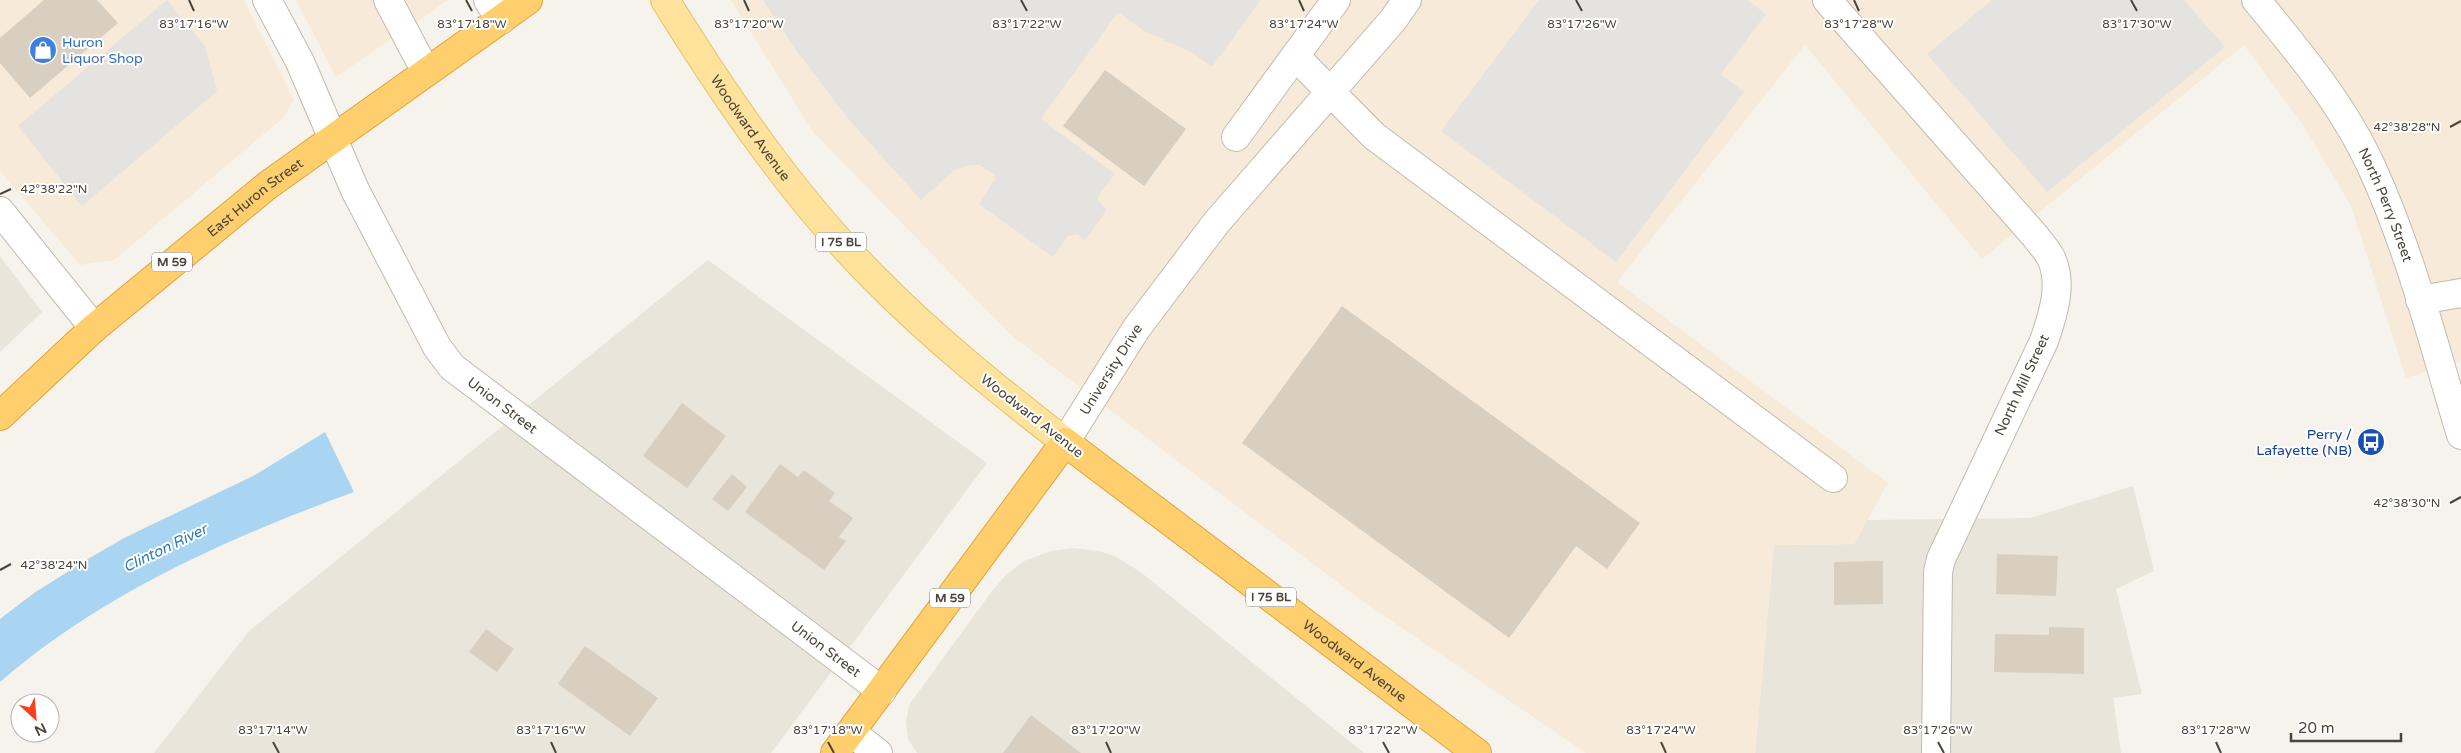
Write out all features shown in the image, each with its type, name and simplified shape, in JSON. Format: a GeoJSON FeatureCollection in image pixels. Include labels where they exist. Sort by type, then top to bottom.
{"type":"FeatureCollection","features":[{"type":"Feature","properties":{"kind":"highway","name":"East Huron Street"},"geometry":{"type":"LineString","coordinates":[[0,416],[94,328],[206,235],[333,138],[426,72],[494,10],[528,0]]}},
{"type":"Feature","properties":{"kind":"highway","name":"University Drive"},"geometry":{"type":"LineString","coordinates":[[843,742],[1065,442]]}},
{"type":"Feature","properties":{"kind":"highway","name":"Woodward Avenue"},"geometry":{"type":"LineString","coordinates":[[1065,442],[1477,753]]}},
{"type":"Feature","properties":{"kind":"main road","name":"Woodward Avenue"},"geometry":{"type":"LineString","coordinates":[[665,0],[708,70],[762,147],[825,224],[872,276],[962,360],[1065,442]]}},
{"type":"Feature","properties":{"kind":"street","name":"Union Street"},"geometry":{"type":"LineString","coordinates":[[267,0],[300,62],[355,190],[437,347],[452,367],[882,691]]}},
{"type":"Feature","properties":{"kind":"street"},"geometry":{"type":"LineString","coordinates":[[388,0],[426,72]]}},
{"type":"Feature","properties":{"kind":"street"},"geometry":{"type":"LineString","coordinates":[[1236,137],[1336,0]]}},
{"type":"Feature","properties":{"kind":"street","name":"University Drive"},"geometry":{"type":"LineString","coordinates":[[1065,442],[1136,329],[1216,223],[1393,20],[1407,0]]}},
{"type":"Feature","properties":{"kind":"street","name":"North Mill Street"},"geometry":{"type":"LineString","coordinates":[[1827,0],[2036,237],[2050,255],[2055,271],[2057,288],[2050,323],[2044,341],[1941,559],[1938,572],[1936,753]]}},
{"type":"Feature","properties":{"kind":"street","name":"North Perry Street"},"geometry":{"type":"LineString","coordinates":[[2256,0],[2296,48],[2322,84],[2357,141],[2384,196],[2420,300],[2461,435]]}},
{"type":"Feature","properties":{"kind":"street"},"geometry":{"type":"LineString","coordinates":[[1295,56],[1374,136],[1833,478]]}},
{"type":"Feature","properties":{"kind":"street"},"geometry":{"type":"LineString","coordinates":[[0,211],[94,328]]}},
{"type":"Feature","properties":{"kind":"street"},"geometry":{"type":"LineString","coordinates":[[2420,300],[2461,293]]}},
{"type":"Feature","properties":{"kind":"street"},"geometry":{"type":"LineString","coordinates":[[843,742],[878,753]]}},
{"type":"Feature","properties":{"kind":"shaded area"},"geometry":{"type":"Polygon","coordinates":[[[0,0],[244,0],[294,100],[283,118],[114,260],[80,265],[0,171],[0,0]]]}},
{"type":"Feature","properties":{"kind":"shaded area"},"geometry":{"type":"Polygon","coordinates":[[[167,0],[205,46],[217,91],[82,206],[18,126],[167,0]]]}},
{"type":"Feature","properties":{"kind":"shaded area"},"geometry":{"type":"Polygon","coordinates":[[[296,0],[448,0],[336,77],[296,0]]]}},
{"type":"Feature","properties":{"kind":"shaded area"},"geometry":{"type":"Polygon","coordinates":[[[731,0],[2461,0],[2461,361],[2406,378],[2351,206],[2303,125],[2244,45],[1982,259],[1805,45],[1617,282],[1888,483],[1854,544],[1774,545],[1755,753],[1586,753],[1358,598],[1011,335],[813,132],[731,0]]]}},
{"type":"Feature","properties":{"kind":"shaded area"},"geometry":{"type":"Polygon","coordinates":[[[763,0],[1261,0],[1212,67],[1193,53],[1144,31],[1118,12],[1041,119],[1115,174],[1099,194],[1098,200],[1107,210],[1085,240],[1077,234],[1068,236],[1053,257],[979,204],[995,179],[994,174],[979,165],[971,165],[954,170],[921,200],[849,120],[796,50],[763,0]]]}},
{"type":"Feature","properties":{"kind":"shaded area"},"geometry":{"type":"Polygon","coordinates":[[[1539,0],[1747,0],[1766,14],[1721,74],[1744,92],[1616,262],[1441,131],[1539,0]]]}},
{"type":"Feature","properties":{"kind":"shaded area"},"geometry":{"type":"Polygon","coordinates":[[[1992,0],[2184,0],[2225,47],[2047,192],[1927,54],[1992,0]]]}},
{"type":"Feature","properties":{"kind":"shaded area"},"geometry":{"type":"Polygon","coordinates":[[[0,256],[42,312],[0,352],[0,256]]]}},
{"type":"Feature","properties":{"kind":"shaded area"},"geometry":{"type":"Polygon","coordinates":[[[708,260],[987,463],[771,753],[154,753],[249,631],[708,260]]]}},
{"type":"Feature","properties":{"kind":"shaded area"},"geometry":{"type":"Polygon","coordinates":[[[2133,486],[2154,571],[2116,589],[2142,694],[2113,698],[2121,753],[1755,753],[1774,545],[1854,544],[1867,520],[2030,518],[2133,486]]]}},
{"type":"Feature","properties":{"kind":"shaded area"},"geometry":{"type":"Polygon","coordinates":[[[1074,548],[1098,551],[1115,556],[1142,573],[1364,753],[917,753],[908,739],[906,721],[909,705],[992,591],[1007,574],[1024,561],[1051,551],[1074,548]]]}},
{"type":"Feature","properties":{"kind":"water","name":"Clinton River"},"geometry":{"type":"Polygon","coordinates":[[[325,432],[354,492],[260,529],[168,571],[124,595],[81,622],[39,650],[0,682],[0,619],[34,593],[124,538],[255,475],[325,432]]]}},
{"type":"Feature","properties":{"kind":"building","name":"Huron Liquor Shop"},"geometry":{"type":"Polygon","coordinates":[[[44,0],[97,0],[118,23],[30,98],[0,63],[0,38],[44,0]]]}},
{"type":"Feature","properties":{"kind":"building"},"geometry":{"type":"Polygon","coordinates":[[[1105,70],[1186,129],[1144,186],[1063,126],[1105,70]]]}},
{"type":"Feature","properties":{"kind":"building"},"geometry":{"type":"Polygon","coordinates":[[[1342,306],[1640,523],[1607,569],[1576,546],[1509,638],[1242,443],[1342,306]]]}},
{"type":"Feature","properties":{"kind":"building"},"geometry":{"type":"Polygon","coordinates":[[[682,403],[726,436],[687,488],[643,456],[682,403]]]}},
{"type":"Feature","properties":{"kind":"building"},"geometry":{"type":"Polygon","coordinates":[[[780,464],[798,477],[804,470],[835,493],[829,501],[853,518],[839,537],[846,541],[824,570],[745,512],[780,464]]]}},
{"type":"Feature","properties":{"kind":"building"},"geometry":{"type":"Polygon","coordinates":[[[732,474],[747,487],[728,511],[712,499],[732,474]]]}},
{"type":"Feature","properties":{"kind":"building"},"geometry":{"type":"Polygon","coordinates":[[[1997,554],[2058,556],[2056,596],[1996,594],[1997,554]]]}},
{"type":"Feature","properties":{"kind":"building"},"geometry":{"type":"Polygon","coordinates":[[[1883,561],[1883,604],[1834,605],[1834,562],[1883,561]]]}},
{"type":"Feature","properties":{"kind":"building"},"geometry":{"type":"Polygon","coordinates":[[[2049,627],[2084,628],[2084,674],[1994,672],[1995,634],[2049,635],[2049,627]]]}},
{"type":"Feature","properties":{"kind":"building"},"geometry":{"type":"Polygon","coordinates":[[[486,629],[514,649],[497,672],[469,652],[486,629]]]}},
{"type":"Feature","properties":{"kind":"building"},"geometry":{"type":"Polygon","coordinates":[[[585,646],[658,698],[630,736],[558,684],[585,646]]]}},
{"type":"Feature","properties":{"kind":"building"},"geometry":{"type":"Polygon","coordinates":[[[1031,715],[1081,753],[1003,753],[1031,715]]]}},
{"type":"Feature","properties":{"kind":"place","name":"Huron Liquor Shop"},"geometry":{"type":"Point","coordinates":[43,50]}},
{"type":"Feature","properties":{"kind":"place","name":"Perry / Lafayette (NB)"},"geometry":{"type":"Point","coordinates":[2371,442]}}]}
